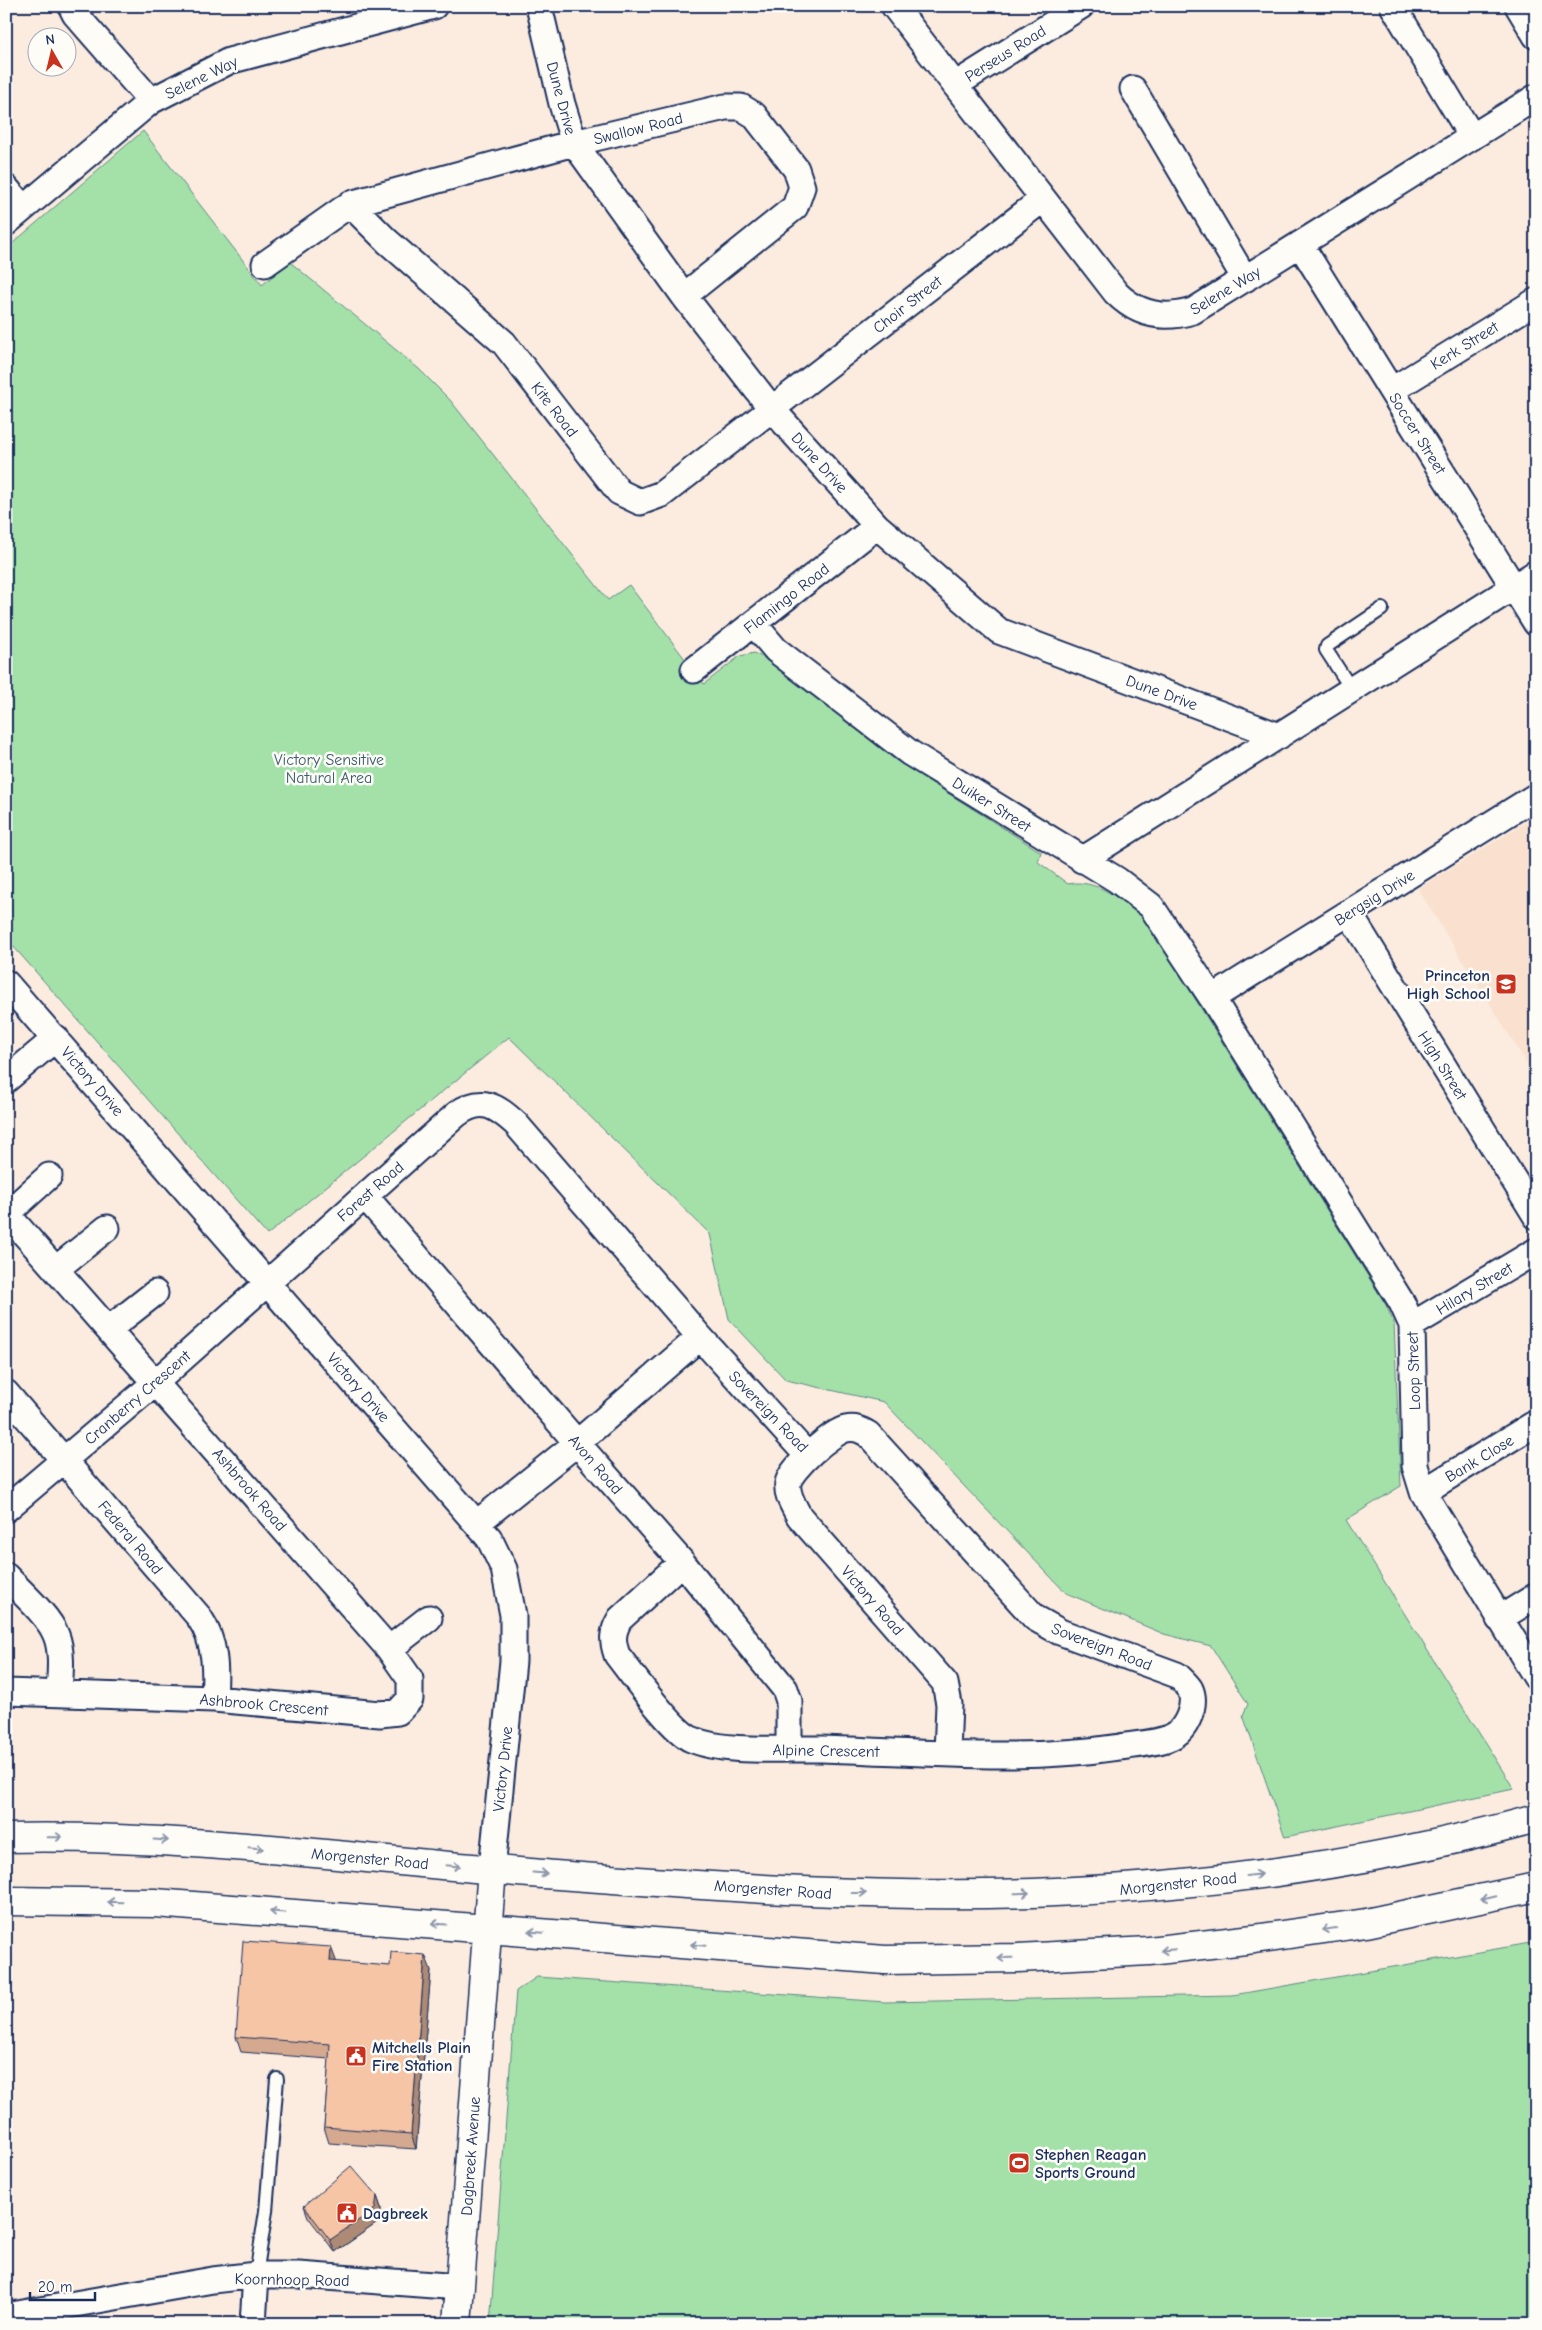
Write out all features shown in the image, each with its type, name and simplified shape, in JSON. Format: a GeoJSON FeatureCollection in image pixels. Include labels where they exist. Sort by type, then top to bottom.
{"type":"FeatureCollection","features":[{"type":"Feature","properties":{"kind":"main road","name":"Morgenster Road"},"geometry":{"type":"LineString","coordinates":[[6,1838],[130,1838],[492,1869],[829,1892],[1054,1892],[1143,1887],[1313,1868],[1434,1845],[1536,1819]]}},
{"type":"Feature","properties":{"kind":"main road","name":"Dagbreek Avenue"},"geometry":{"type":"LineString","coordinates":[[457,2324],[492,1869]]}},
{"type":"Feature","properties":{"kind":"main road"},"geometry":{"type":"LineString","coordinates":[[6,1901],[155,1903],[885,1960],[1018,1958],[1149,1951],[1254,1939],[1366,1923],[1536,1887]]}},
{"type":"Feature","properties":{"kind":"street"},"geometry":{"type":"LineString","coordinates":[[72,6],[76,14],[151,101]]}},
{"type":"Feature","properties":{"kind":"street","name":"Selene Way"},"geometry":{"type":"LineString","coordinates":[[15,215],[151,101],[230,61],[434,6]]}},
{"type":"Feature","properties":{"kind":"street","name":"Dune Drive"},"geometry":{"type":"LineString","coordinates":[[539,6],[562,104],[574,143],[684,296],[771,408],[877,526],[1000,631],[1278,736]]}},
{"type":"Feature","properties":{"kind":"street","name":"Selene Way"},"geometry":{"type":"LineString","coordinates":[[894,6],[1116,293],[1124,301],[1144,312],[1168,316],[1193,311],[1536,97]]}},
{"type":"Feature","properties":{"kind":"street","name":"Perseus Road"},"geometry":{"type":"LineString","coordinates":[[955,85],[1081,6]]}},
{"type":"Feature","properties":{"kind":"street"},"geometry":{"type":"LineString","coordinates":[[1393,6],[1472,137]]}},
{"type":"Feature","properties":{"kind":"street"},"geometry":{"type":"LineString","coordinates":[[1518,6],[1536,36]]}},
{"type":"Feature","properties":{"kind":"street"},"geometry":{"type":"LineString","coordinates":[[1133,89],[1245,279]]}},
{"type":"Feature","properties":{"kind":"street","name":"Swallow Road"},"geometry":{"type":"LineString","coordinates":[[265,264],[350,204],[574,143],[725,107],[741,107],[754,115],[796,169],[802,187],[795,207],[684,296]]}},
{"type":"Feature","properties":{"kind":"street"},"geometry":{"type":"LineString","coordinates":[[6,188],[15,215]]}},
{"type":"Feature","properties":{"kind":"street","name":"Choir Street"},"geometry":{"type":"LineString","coordinates":[[771,408],[1043,199]]}},
{"type":"Feature","properties":{"kind":"street","name":"Kite Road"},"geometry":{"type":"LineString","coordinates":[[350,204],[387,241],[504,343],[619,492],[640,502],[662,494],[771,408]]}},
{"type":"Feature","properties":{"kind":"street","name":"Soccer Street"},"geometry":{"type":"LineString","coordinates":[[1300,244],[1536,623]]}},
{"type":"Feature","properties":{"kind":"street","name":"Kerk Street"},"geometry":{"type":"LineString","coordinates":[[1392,390],[1536,301]]}},
{"type":"Feature","properties":{"kind":"street","name":"Flamingo Road"},"geometry":{"type":"LineString","coordinates":[[694,670],[877,526]]}},
{"type":"Feature","properties":{"kind":"street"},"geometry":{"type":"LineString","coordinates":[[1082,860],[1536,573]]}},
{"type":"Feature","properties":{"kind":"street","name":"Duiker Street"},"geometry":{"type":"LineString","coordinates":[[754,624],[776,650],[910,753],[1082,860],[1118,880],[1151,906],[1212,998]]}},
{"type":"Feature","properties":{"kind":"street","name":"Bergsig Drive"},"geometry":{"type":"LineString","coordinates":[[1212,998],[1536,796]]}},
{"type":"Feature","properties":{"kind":"street","name":"High Street"},"geometry":{"type":"LineString","coordinates":[[1349,913],[1536,1216]]}},
{"type":"Feature","properties":{"kind":"street","name":"Victory Drive"},"geometry":{"type":"LineString","coordinates":[[6,983],[56,1038],[489,1538],[504,1569],[513,1615],[513,1661],[492,1869]]}},
{"type":"Feature","properties":{"kind":"street","name":"Loop Street"},"geometry":{"type":"LineString","coordinates":[[1212,998],[1402,1304],[1412,1325],[1415,1466],[1423,1492],[1536,1677]]}},
{"type":"Feature","properties":{"kind":"street"},"geometry":{"type":"LineString","coordinates":[[6,1080],[56,1038]]}},
{"type":"Feature","properties":{"kind":"street","name":"Forest Road"},"geometry":{"type":"LineString","coordinates":[[266,1282],[457,1114],[476,1105]]}},
{"type":"Feature","properties":{"kind":"street","name":"Sovereign Road"},"geometry":{"type":"LineString","coordinates":[[476,1105],[493,1106],[516,1124],[700,1337],[808,1456],[839,1431],[854,1428],[868,1434],[1035,1618],[1060,1632],[1177,1675],[1189,1687],[1193,1697],[1188,1719]]}},
{"type":"Feature","properties":{"kind":"street","name":"Ashbrook Road"},"geometry":{"type":"LineString","coordinates":[[49,1176],[7,1213],[389,1650]]}},
{"type":"Feature","properties":{"kind":"street","name":"Avon Road"},"geometry":{"type":"LineString","coordinates":[[365,1196],[682,1562],[785,1690],[789,1701],[789,1748]]}},
{"type":"Feature","properties":{"kind":"street"},"geometry":{"type":"LineString","coordinates":[[56,1269],[107,1228]]}},
{"type":"Feature","properties":{"kind":"street","name":"Hilary Street"},"geometry":{"type":"LineString","coordinates":[[1412,1325],[1536,1251]]}},
{"type":"Feature","properties":{"kind":"street","name":"Cranberry Crescent"},"geometry":{"type":"LineString","coordinates":[[6,1509],[156,1382],[266,1282]]}},
{"type":"Feature","properties":{"kind":"street"},"geometry":{"type":"LineString","coordinates":[[109,1329],[155,1293]]}},
{"type":"Feature","properties":{"kind":"street"},"geometry":{"type":"LineString","coordinates":[[476,1523],[577,1443],[700,1337]]}},
{"type":"Feature","properties":{"kind":"street","name":"Federal Road"},"geometry":{"type":"LineString","coordinates":[[6,1394],[64,1459],[207,1629],[212,1641],[214,1659],[214,1699]]}},
{"type":"Feature","properties":{"kind":"street","name":"Bank Close"},"geometry":{"type":"LineString","coordinates":[[1423,1492],[1536,1423]]}},
{"type":"Feature","properties":{"kind":"street","name":"Victory Road"},"geometry":{"type":"LineString","coordinates":[[808,1456],[790,1478],[788,1490],[790,1498],[799,1516],[945,1683],[949,1704],[947,1753]]}},
{"type":"Feature","properties":{"kind":"street","name":"Alpine Crescent"},"geometry":{"type":"LineString","coordinates":[[682,1562],[620,1619],[614,1631],[613,1643],[617,1655],[676,1728],[690,1738],[702,1743],[745,1748],[1048,1756],[1159,1741],[1173,1736],[1181,1730],[1188,1719]]}},
{"type":"Feature","properties":{"kind":"street"},"geometry":{"type":"LineString","coordinates":[[6,1576],[42,1614],[57,1636],[59,1693]]}},
{"type":"Feature","properties":{"kind":"street"},"geometry":{"type":"LineString","coordinates":[[1499,1619],[1536,1596]]}},
{"type":"Feature","properties":{"kind":"street"},"geometry":{"type":"LineString","coordinates":[[389,1650],[429,1618]]}},
{"type":"Feature","properties":{"kind":"street","name":"Ashbrook Crescent"},"geometry":{"type":"LineString","coordinates":[[6,1692],[214,1699],[380,1714],[398,1712],[410,1699],[410,1679],[389,1650]]}},
{"type":"Feature","properties":{"kind":"street"},"geometry":{"type":"LineString","coordinates":[[253,2324],[256,2275]]}},
{"type":"Feature","properties":{"kind":"street","name":"Koornhoop Road"},"geometry":{"type":"LineString","coordinates":[[6,2316],[213,2280],[256,2275],[299,2275],[460,2287]]}},
{"type":"Feature","properties":{"kind":"lane"},"geometry":{"type":"LineString","coordinates":[[1352,690],[1328,656],[1327,646],[1382,609]]}},
{"type":"Feature","properties":{"kind":"lane"},"geometry":{"type":"LineString","coordinates":[[256,2275],[266,2211],[276,2078]]}},
{"type":"Feature","properties":{"kind":"shaded area","name":"Princeton High School"},"geometry":{"type":"Polygon","coordinates":[[[1536,816],[1536,1078],[1418,889],[1536,816]]]}},
{"type":"Feature","properties":{"kind":"green space","name":"Victory Sensitive Natural Area"},"geometry":{"type":"Polygon","coordinates":[[[143,131],[262,285],[290,262],[419,369],[450,400],[608,600],[629,585],[704,684],[740,656],[754,653],[772,662],[894,759],[1041,852],[1038,862],[1068,884],[1088,884],[1098,887],[1117,897],[1143,915],[1386,1305],[1394,1323],[1401,1486],[1346,1520],[1514,1789],[1285,1837],[1243,1715],[1248,1704],[1211,1646],[1164,1634],[1066,1593],[884,1402],[786,1380],[729,1319],[710,1234],[509,1037],[267,1235],[6,938],[6,249],[143,131]]]}},
{"type":"Feature","properties":{"kind":"green space","name":"Stephen Reagan Sports Ground"},"geometry":{"type":"Polygon","coordinates":[[[1536,1942],[1536,2324],[490,2324],[516,1991],[537,1977],[885,2002],[1233,1995],[1536,1942]]]}},
{"type":"Feature","properties":{"kind":"building","name":"Mitchells Plain Fire Station"},"geometry":{"type":"Polygon","coordinates":[[[243,1941],[331,1947],[330,1961],[390,1966],[391,1952],[425,1955],[411,2134],[324,2127],[330,2044],[236,2037],[243,1941]]]}},
{"type":"Feature","properties":{"kind":"building","name":"Dagbreek"},"geometry":{"type":"Polygon","coordinates":[[[351,2166],[377,2196],[375,2209],[330,2240],[304,2206],[351,2166]]]}},
{"type":"Feature","properties":{"kind":"place","name":"Princeton High School"},"geometry":{"type":"Point","coordinates":[1506,984]}},
{"type":"Feature","properties":{"kind":"place","name":"Mitchells Plain Fire Station"},"geometry":{"type":"Point","coordinates":[356,2056]}},
{"type":"Feature","properties":{"kind":"place","name":"Stephen Reagan Sports Ground"},"geometry":{"type":"Point","coordinates":[1019,2163]}},
{"type":"Feature","properties":{"kind":"place","name":"Dagbreek"},"geometry":{"type":"Point","coordinates":[347,2213]}}]}
